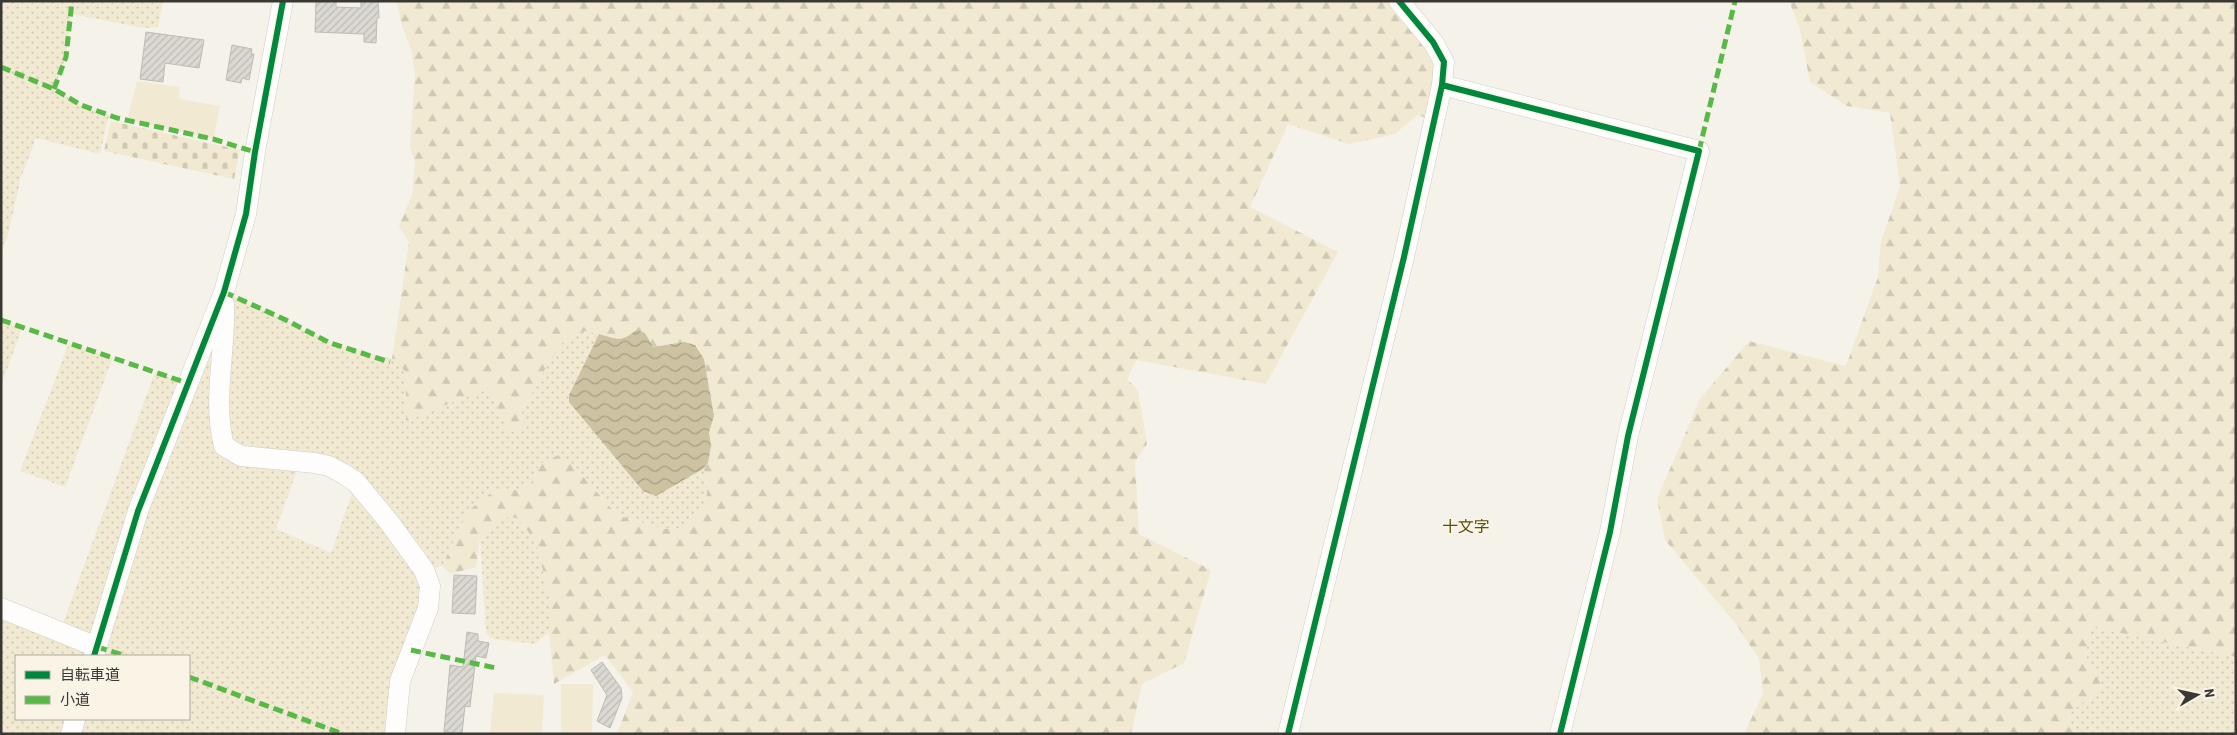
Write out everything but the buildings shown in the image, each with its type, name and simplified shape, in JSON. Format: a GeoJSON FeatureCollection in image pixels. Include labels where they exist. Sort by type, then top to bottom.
{"type":"FeatureCollection","features":[{"type":"Feature","properties":{"kind":"street"},"geometry":{"type":"LineString","coordinates":[[1,608],[96,651],[138,511],[224,292],[246,214],[255,152],[283,1]]}},
{"type":"Feature","properties":{"kind":"street"},"geometry":{"type":"LineString","coordinates":[[1288,734],[1404,256],[1442,85],[1444,62],[1433,42],[1399,1]]}},
{"type":"Feature","properties":{"kind":"street"},"geometry":{"type":"LineString","coordinates":[[1442,85],[1699,151],[1628,436],[1610,532],[1560,734]]}},
{"type":"Feature","properties":{"kind":"street"},"geometry":{"type":"LineString","coordinates":[[224,292],[225,327],[219,394],[219,428],[224,446],[241,456],[329,466],[356,482],[390,522],[424,570],[430,586],[428,608],[400,681],[395,734]]}},
{"type":"Feature","properties":{"kind":"street"},"geometry":{"type":"LineString","coordinates":[[71,734],[75,720]]}},
{"type":"Feature","properties":{"kind":"green space"},"geometry":{"type":"Polygon","coordinates":[[[1,1],[163,1],[158,27],[144,28],[71,14],[66,57],[54,89],[81,105],[109,115],[100,154],[36,138],[21,177],[9,231],[1,254],[1,1]]]}},
{"type":"Feature","properties":{"kind":"green space"},"geometry":{"type":"Polygon","coordinates":[[[397,1],[1399,1],[1444,62],[1434,120],[1417,115],[1395,134],[1349,144],[1288,124],[1250,207],[1338,252],[1266,384],[1136,360],[1127,379],[1138,390],[1147,444],[1135,462],[1139,534],[1211,570],[1184,663],[1142,684],[1131,734],[617,734],[633,692],[605,655],[554,684],[549,632],[549,597],[537,545],[519,518],[500,517],[480,538],[476,567],[450,574],[442,566],[468,511],[496,489],[516,490],[533,485],[539,464],[559,455],[572,464],[617,515],[663,529],[685,528],[702,508],[707,494],[706,478],[703,469],[708,463],[711,446],[709,432],[714,416],[704,359],[695,345],[684,342],[653,347],[645,333],[620,340],[585,331],[564,340],[545,369],[522,411],[524,426],[516,432],[508,431],[488,388],[406,421],[406,372],[392,359],[409,242],[399,226],[412,195],[415,163],[410,147],[415,73],[411,50],[401,22],[397,1]]]}},
{"type":"Feature","properties":{"kind":"green space"},"geometry":{"type":"Polygon","coordinates":[[[1789,1],[2236,1],[2236,657],[2091,627],[2085,655],[2102,686],[2069,714],[2074,734],[1744,734],[1763,694],[1759,659],[1736,624],[1665,540],[1657,499],[1700,399],[1749,341],[1846,366],[1878,277],[1881,242],[1900,186],[1890,113],[1847,106],[1810,82],[1800,29],[1789,1]]]}},
{"type":"Feature","properties":{"kind":"green space"},"geometry":{"type":"Polygon","coordinates":[[[137,81],[179,87],[180,99],[220,106],[213,139],[127,120],[137,81]]]}},
{"type":"Feature","properties":{"kind":"green space"},"geometry":{"type":"Polygon","coordinates":[[[111,121],[240,150],[234,179],[104,151],[111,121]]]}},
{"type":"Feature","properties":{"kind":"green space"},"geometry":{"type":"Polygon","coordinates":[[[230,295],[286,320],[330,343],[392,359],[406,372],[406,421],[488,388],[508,431],[522,411],[564,339],[585,331],[599,334],[569,394],[656,496],[703,469],[706,478],[707,494],[705,502],[697,515],[685,528],[663,529],[617,515],[572,464],[539,464],[533,485],[516,490],[496,489],[468,511],[442,566],[424,570],[430,586],[395,734],[77,734],[82,720],[190,720],[190,655],[101,655],[134,545],[230,295]],[[300,462],[276,529],[331,553],[356,482],[300,462]]]}},
{"type":"Feature","properties":{"kind":"green space"},"geometry":{"type":"Polygon","coordinates":[[[1,320],[22,328],[1,386],[1,320]]]}},
{"type":"Feature","properties":{"kind":"green space"},"geometry":{"type":"Polygon","coordinates":[[[69,343],[113,357],[65,487],[20,471],[69,343]]]}},
{"type":"Feature","properties":{"kind":"green space"},"geometry":{"type":"Polygon","coordinates":[[[155,372],[180,382],[86,655],[15,655],[15,720],[67,720],[63,734],[1,734],[1,608],[60,631],[155,372]]]}},
{"type":"Feature","properties":{"kind":"green space"},"geometry":{"type":"Polygon","coordinates":[[[500,517],[519,518],[537,545],[549,597],[549,632],[535,644],[493,639],[486,634],[480,538],[500,517]]]}},
{"type":"Feature","properties":{"kind":"green space"},"geometry":{"type":"Polygon","coordinates":[[[2091,627],[2236,657],[2236,734],[2074,734],[2069,714],[2102,686],[2085,655],[2091,627]]]}},
{"type":"Feature","properties":{"kind":"green space"},"geometry":{"type":"Polygon","coordinates":[[[561,684],[593,684],[592,734],[561,734],[561,684]]]}},
{"type":"Feature","properties":{"kind":"green space"},"geometry":{"type":"Polygon","coordinates":[[[494,693],[544,695],[542,734],[490,734],[494,693]]]}},
{"type":"Feature","properties":{"kind":"water"},"geometry":{"type":"Polygon","coordinates":[[[636,330],[645,333],[653,347],[684,342],[695,345],[704,359],[714,416],[709,432],[711,446],[708,463],[703,469],[656,496],[643,491],[569,402],[569,395],[599,334],[619,339],[626,337],[636,330]]]}},
{"type":"Feature","properties":{"kind":"marked path"},"geometry":{"type":"LineString","coordinates":[[54,89],[66,57],[72,1]]}},
{"type":"Feature","properties":{"kind":"marked path"},"geometry":{"type":"LineString","coordinates":[[1699,151],[1735,1]]}},
{"type":"Feature","properties":{"kind":"marked path"},"geometry":{"type":"LineString","coordinates":[[1,67],[54,89],[81,105],[117,118],[213,139],[255,152]]}},
{"type":"Feature","properties":{"kind":"marked path"},"geometry":{"type":"LineString","coordinates":[[224,292],[286,320],[330,343],[390,362]]}},
{"type":"Feature","properties":{"kind":"marked path"},"geometry":{"type":"LineString","coordinates":[[1,320],[187,383]]}},
{"type":"Feature","properties":{"kind":"marked path"},"geometry":{"type":"LineString","coordinates":[[97,647],[123,655]]}},
{"type":"Feature","properties":{"kind":"marked path"},"geometry":{"type":"LineString","coordinates":[[411,650],[496,668]]}},
{"type":"Feature","properties":{"kind":"marked path"},"geometry":{"type":"LineString","coordinates":[[190,677],[343,734]]}},
{"type":"Feature","properties":{"kind":"cycle path"},"geometry":{"type":"LineString","coordinates":[[94,655],[138,511],[224,292],[246,214],[255,152],[283,1]]}},
{"type":"Feature","properties":{"kind":"cycle path"},"geometry":{"type":"LineString","coordinates":[[1288,734],[1404,257],[1442,85],[1444,62],[1433,42],[1399,1]]}},
{"type":"Feature","properties":{"kind":"cycle path"},"geometry":{"type":"LineString","coordinates":[[1442,85],[1699,151],[1628,436],[1610,532],[1560,734]]}},
{"type":"Feature","properties":{"kind":"district","name":"十文字"},"geometry":{"type":"Point","coordinates":[1466,526]}}]}
